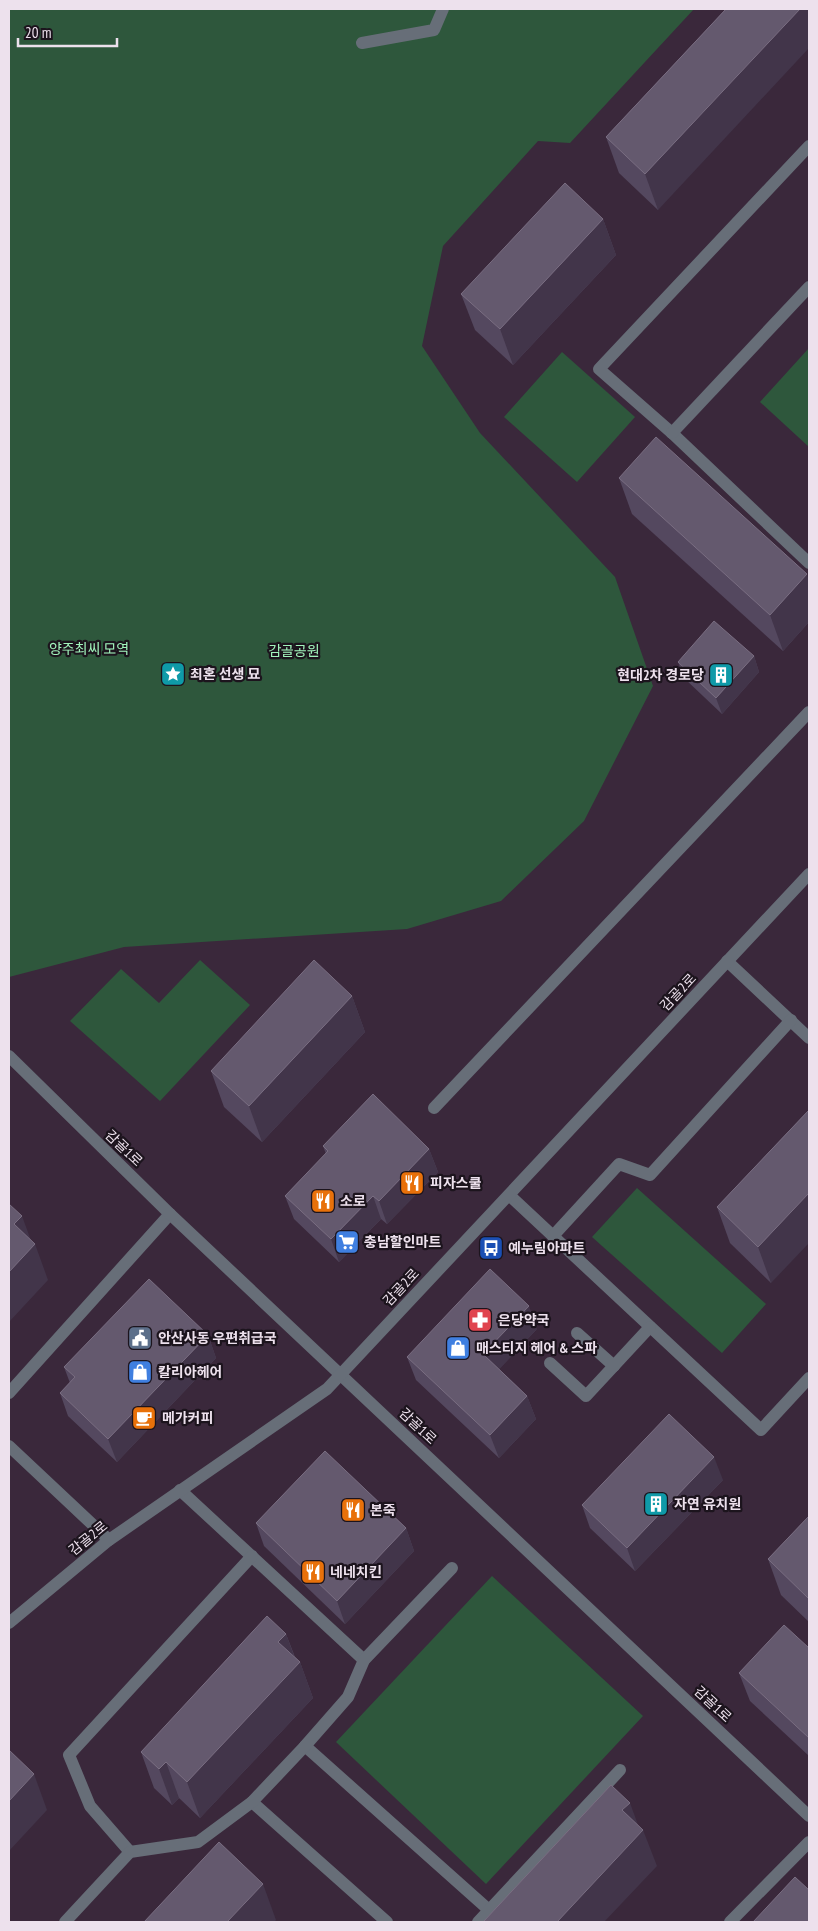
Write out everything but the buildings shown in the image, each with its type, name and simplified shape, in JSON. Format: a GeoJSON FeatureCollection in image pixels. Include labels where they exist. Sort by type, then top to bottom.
{"type":"FeatureCollection","features":[{"type":"Feature","properties":{"kind":"street"},"geometry":{"type":"LineString","coordinates":[[362,43],[434,30],[443,9]]}},
{"type":"Feature","properties":{"kind":"street"},"geometry":{"type":"LineString","coordinates":[[809,146],[599,369],[672,433],[809,561]]}},
{"type":"Feature","properties":{"kind":"street"},"geometry":{"type":"LineString","coordinates":[[672,433],[809,287]]}},
{"type":"Feature","properties":{"kind":"street"},"geometry":{"type":"LineString","coordinates":[[434,1108],[809,712]]}},
{"type":"Feature","properties":{"kind":"street","name":"감골2로"},"geometry":{"type":"LineString","coordinates":[[9,1623],[109,1540],[326,1389],[809,874]]}},
{"type":"Feature","properties":{"kind":"street"},"geometry":{"type":"LineString","coordinates":[[727,962],[809,1038]]}},
{"type":"Feature","properties":{"kind":"street"},"geometry":{"type":"LineString","coordinates":[[553,1236],[619,1164],[650,1175],[791,1020]]}},
{"type":"Feature","properties":{"kind":"street","name":"감골1로"},"geometry":{"type":"LineString","coordinates":[[9,1056],[170,1214],[809,1816]]}},
{"type":"Feature","properties":{"kind":"street"},"geometry":{"type":"LineString","coordinates":[[509,1195],[761,1430],[809,1378]]}},
{"type":"Feature","properties":{"kind":"street"},"geometry":{"type":"LineString","coordinates":[[9,1393],[170,1214]]}},
{"type":"Feature","properties":{"kind":"street"},"geometry":{"type":"LineString","coordinates":[[550,1363],[586,1396],[650,1327]]}},
{"type":"Feature","properties":{"kind":"street"},"geometry":{"type":"LineString","coordinates":[[577,1333],[614,1366]]}},
{"type":"Feature","properties":{"kind":"street"},"geometry":{"type":"LineString","coordinates":[[9,1446],[109,1540]]}},
{"type":"Feature","properties":{"kind":"street"},"geometry":{"type":"LineString","coordinates":[[180,1490],[364,1660]]}},
{"type":"Feature","properties":{"kind":"street"},"geometry":{"type":"LineString","coordinates":[[130,1852],[90,1806],[69,1755],[252,1556]]}},
{"type":"Feature","properties":{"kind":"street"},"geometry":{"type":"LineString","coordinates":[[65,1922],[130,1852],[198,1842],[252,1802],[348,1698],[364,1660],[452,1568]]}},
{"type":"Feature","properties":{"kind":"street"},"geometry":{"type":"LineString","coordinates":[[305,1746],[489,1910]]}},
{"type":"Feature","properties":{"kind":"street"},"geometry":{"type":"LineString","coordinates":[[478,1922],[620,1770]]}},
{"type":"Feature","properties":{"kind":"street"},"geometry":{"type":"LineString","coordinates":[[252,1802],[387,1922]]}},
{"type":"Feature","properties":{"kind":"street"},"geometry":{"type":"LineString","coordinates":[[730,1922],[809,1842]]}},
{"type":"Feature","properties":{"kind":"green space","name":"감골공원"},"geometry":{"type":"Polygon","coordinates":[[[9,9],[694,9],[570,143],[538,141],[443,246],[422,346],[480,433],[615,577],[653,686],[584,821],[501,901],[407,929],[124,947],[9,977],[9,9]]]}},
{"type":"Feature","properties":{"kind":"green space"},"geometry":{"type":"Polygon","coordinates":[[[809,348],[809,447],[760,402],[809,348]]]}},
{"type":"Feature","properties":{"kind":"green space"},"geometry":{"type":"Polygon","coordinates":[[[562,352],[635,417],[577,482],[504,417],[562,352]]]}},
{"type":"Feature","properties":{"kind":"green space"},"geometry":{"type":"Polygon","coordinates":[[[200,960],[250,1005],[160,1101],[70,1021],[121,969],[159,1003],[200,960]]]}},
{"type":"Feature","properties":{"kind":"green space"},"geometry":{"type":"Polygon","coordinates":[[[637,1188],[766,1304],[722,1353],[592,1237],[637,1188]]]}},
{"type":"Feature","properties":{"kind":"green space"},"geometry":{"type":"Polygon","coordinates":[[[492,1576],[643,1716],[486,1884],[336,1742],[492,1576]]]}},
{"type":"Feature","properties":{"kind":"place","name":"최혼 선생 묘"},"geometry":{"type":"Point","coordinates":[173,674]}},
{"type":"Feature","properties":{"kind":"place","name":"현대2차 경로당"},"geometry":{"type":"Point","coordinates":[721,675]}},
{"type":"Feature","properties":{"kind":"place","name":"피자스쿨"},"geometry":{"type":"Point","coordinates":[412,1183]}},
{"type":"Feature","properties":{"kind":"place","name":"소로"},"geometry":{"type":"Point","coordinates":[323,1201]}},
{"type":"Feature","properties":{"kind":"place","name":"충남할인마트"},"geometry":{"type":"Point","coordinates":[347,1242]}},
{"type":"Feature","properties":{"kind":"place","name":"예누림아파트"},"geometry":{"type":"Point","coordinates":[491,1248]}},
{"type":"Feature","properties":{"kind":"place","name":"은당약국"},"geometry":{"type":"Point","coordinates":[480,1320]}},
{"type":"Feature","properties":{"kind":"place","name":"안산사동 우편취급국"},"geometry":{"type":"Point","coordinates":[140,1338]}},
{"type":"Feature","properties":{"kind":"place","name":"매스티지 헤어 & 스파"},"geometry":{"type":"Point","coordinates":[458,1348]}},
{"type":"Feature","properties":{"kind":"place","name":"칼리아헤어"},"geometry":{"type":"Point","coordinates":[140,1372]}},
{"type":"Feature","properties":{"kind":"place","name":"메가커피"},"geometry":{"type":"Point","coordinates":[144,1418]}},
{"type":"Feature","properties":{"kind":"place","name":"자연 유치원"},"geometry":{"type":"Point","coordinates":[656,1504]}},
{"type":"Feature","properties":{"kind":"place","name":"본죽"},"geometry":{"type":"Point","coordinates":[353,1510]}},
{"type":"Feature","properties":{"kind":"place","name":"네네치킨"},"geometry":{"type":"Point","coordinates":[313,1572]}},
{"type":"Feature","properties":{"kind":"park label","name":"양주최씨 모역"},"geometry":{"type":"Point","coordinates":[89,649]}}]}
